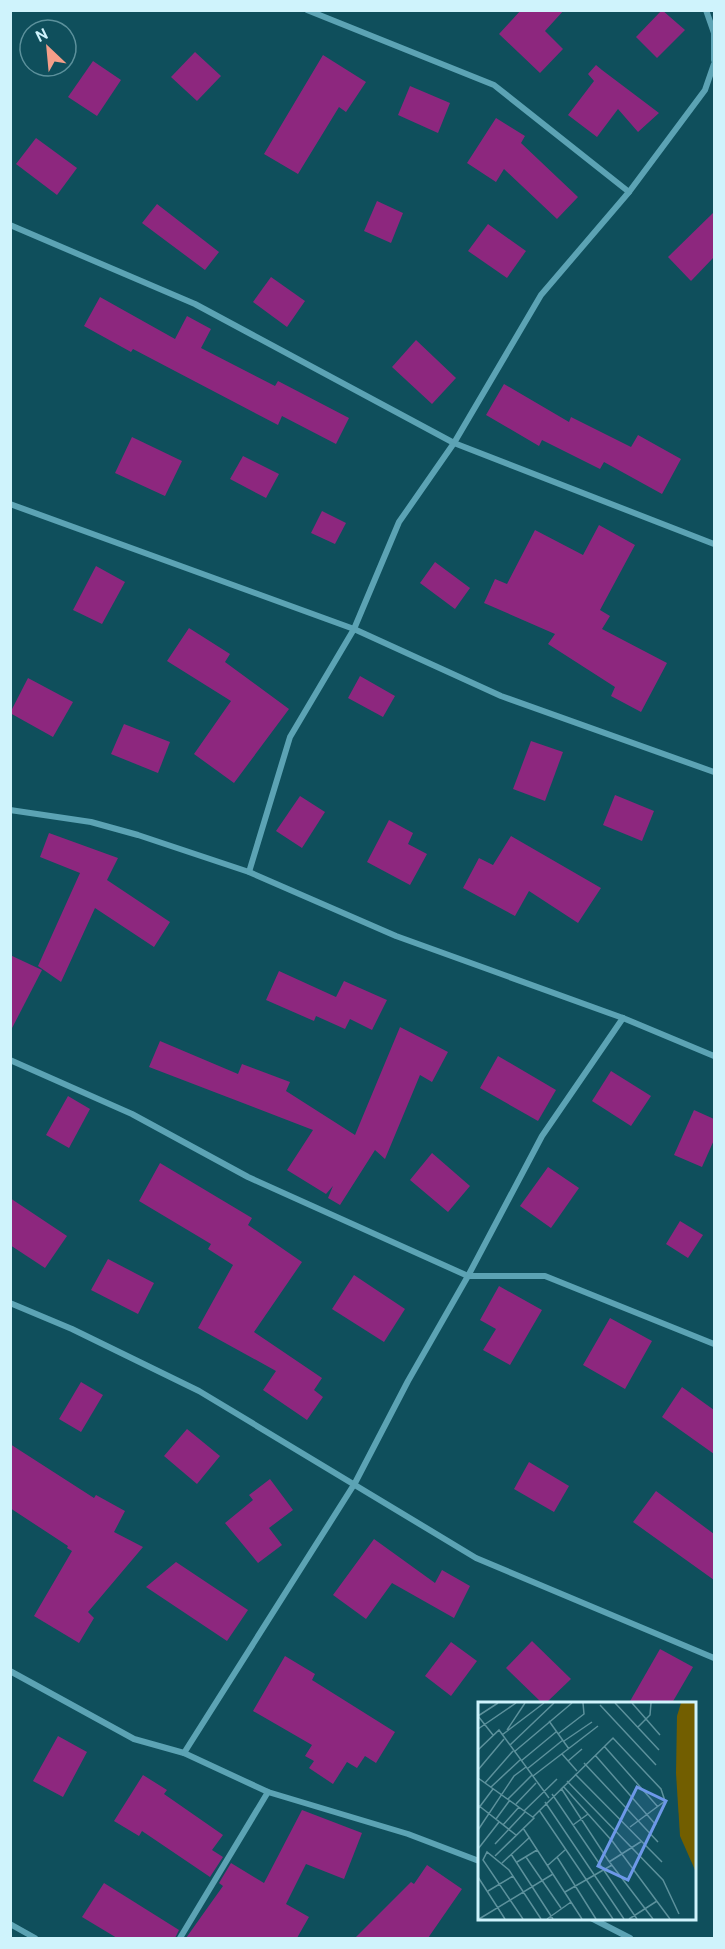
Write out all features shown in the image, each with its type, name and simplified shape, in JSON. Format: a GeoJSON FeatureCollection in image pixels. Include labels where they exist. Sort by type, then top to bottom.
{"type":"FeatureCollection","features":[{"type":"Feature","properties":{"kind":"street"},"geometry":{"type":"LineString","coordinates":[[307,10],[494,85],[628,192]]}},
{"type":"Feature","properties":{"kind":"street"},"geometry":{"type":"LineString","coordinates":[[249,872],[290,738],[354,629],[399,522],[454,443],[541,295],[628,192],[705,90],[714,62],[714,33],[706,10]]}},
{"type":"Feature","properties":{"kind":"street"},"geometry":{"type":"LineString","coordinates":[[10,225],[195,304],[454,443],[714,544]]}},
{"type":"Feature","properties":{"kind":"street"},"geometry":{"type":"LineString","coordinates":[[10,504],[354,629],[501,696],[714,772]]}},
{"type":"Feature","properties":{"kind":"street"},"geometry":{"type":"LineString","coordinates":[[10,810],[110,827],[249,872],[396,936],[623,1018],[714,1056]]}},
{"type":"Feature","properties":{"kind":"street"},"geometry":{"type":"LineString","coordinates":[[184,1753],[356,1483],[408,1381],[468,1276],[542,1136],[623,1018]]}},
{"type":"Feature","properties":{"kind":"street"},"geometry":{"type":"LineString","coordinates":[[10,1060],[132,1114],[248,1177],[468,1276],[544,1276],[714,1344]]}},
{"type":"Feature","properties":{"kind":"street"},"geometry":{"type":"LineString","coordinates":[[10,1303],[72,1329],[199,1391],[356,1483],[476,1558],[714,1658]]}},
{"type":"Feature","properties":{"kind":"street"},"geometry":{"type":"LineString","coordinates":[[10,1671],[134,1739],[184,1753],[268,1792],[388,1827],[478,1861]]}},
{"type":"Feature","properties":{"kind":"street"},"geometry":{"type":"LineString","coordinates":[[180,1938],[268,1792]]}},
{"type":"Feature","properties":{"kind":"street"},"geometry":{"type":"LineString","coordinates":[[595,1919],[630,1938]]}},
{"type":"Feature","properties":{"kind":"street"},"geometry":{"type":"LineString","coordinates":[[10,1924],[35,1938]]}},
{"type":"Feature","properties":{"kind":"building"},"geometry":{"type":"Polygon","coordinates":[[[521,10],[564,10],[545,31],[563,49],[540,73],[499,34],[521,10]]]}},
{"type":"Feature","properties":{"kind":"building"},"geometry":{"type":"Polygon","coordinates":[[[662,10],[685,30],[657,58],[636,37],[662,10]]]}},
{"type":"Feature","properties":{"kind":"building"},"geometry":{"type":"Polygon","coordinates":[[[195,52],[221,76],[197,101],[171,77],[195,52]]]}},
{"type":"Feature","properties":{"kind":"building"},"geometry":{"type":"Polygon","coordinates":[[[323,55],[366,82],[346,112],[339,107],[298,174],[264,154],[323,55]]]}},
{"type":"Feature","properties":{"kind":"building"},"geometry":{"type":"Polygon","coordinates":[[[93,61],[121,80],[97,116],[68,97],[93,61]]]}},
{"type":"Feature","properties":{"kind":"building"},"geometry":{"type":"Polygon","coordinates":[[[596,65],[659,113],[638,132],[618,109],[597,137],[568,115],[594,81],[588,74],[596,65]]]}},
{"type":"Feature","properties":{"kind":"building"},"geometry":{"type":"Polygon","coordinates":[[[410,86],[450,103],[438,133],[398,115],[410,86]]]}},
{"type":"Feature","properties":{"kind":"building"},"geometry":{"type":"Polygon","coordinates":[[[496,118],[525,136],[521,143],[578,197],[557,219],[504,169],[496,182],[467,163],[496,118]]]}},
{"type":"Feature","properties":{"kind":"building"},"geometry":{"type":"Polygon","coordinates":[[[36,138],[77,168],[57,195],[16,164],[36,138]]]}},
{"type":"Feature","properties":{"kind":"building"},"geometry":{"type":"Polygon","coordinates":[[[377,201],[403,213],[391,243],[364,231],[377,201]]]}},
{"type":"Feature","properties":{"kind":"building"},"geometry":{"type":"Polygon","coordinates":[[[157,204],[219,252],[205,270],[142,223],[157,204]]]}},
{"type":"Feature","properties":{"kind":"building"},"geometry":{"type":"Polygon","coordinates":[[[714,212],[714,257],[691,281],[668,257],[714,212]]]}},
{"type":"Feature","properties":{"kind":"building"},"geometry":{"type":"Polygon","coordinates":[[[488,224],[526,251],[507,278],[468,251],[488,224]]]}},
{"type":"Feature","properties":{"kind":"building"},"geometry":{"type":"Polygon","coordinates":[[[271,277],[305,301],[287,327],[253,302],[271,277]]]}},
{"type":"Feature","properties":{"kind":"building"},"geometry":{"type":"Polygon","coordinates":[[[100,297],[175,339],[187,316],[211,329],[201,348],[275,386],[278,381],[349,418],[336,444],[282,416],[278,425],[84,326],[100,297]]]}},
{"type":"Feature","properties":{"kind":"building"},"geometry":{"type":"Polygon","coordinates":[[[416,340],[456,378],[432,404],[392,367],[416,340]]]}},
{"type":"Feature","properties":{"kind":"building"},"geometry":{"type":"Polygon","coordinates":[[[504,384],[569,422],[571,417],[631,447],[638,435],[681,459],[662,494],[604,462],[600,469],[542,440],[539,446],[486,415],[504,384]]]}},
{"type":"Feature","properties":{"kind":"building"},"geometry":{"type":"Polygon","coordinates":[[[132,437],[182,461],[165,496],[115,473],[132,437]]]}},
{"type":"Feature","properties":{"kind":"building"},"geometry":{"type":"Polygon","coordinates":[[[243,456],[279,474],[266,498],[230,479],[243,456]]]}},
{"type":"Feature","properties":{"kind":"building"},"geometry":{"type":"Polygon","coordinates":[[[322,511],[346,523],[335,544],[311,533],[322,511]]]}},
{"type":"Feature","properties":{"kind":"building"},"geometry":{"type":"Polygon","coordinates":[[[599,525],[635,545],[600,610],[610,616],[602,629],[667,663],[641,712],[611,696],[615,687],[548,644],[555,634],[484,603],[495,579],[507,584],[535,530],[583,555],[599,525]]]}},
{"type":"Feature","properties":{"kind":"building"},"geometry":{"type":"Polygon","coordinates":[[[435,562],[470,588],[455,609],[420,583],[435,562]]]}},
{"type":"Feature","properties":{"kind":"building"},"geometry":{"type":"Polygon","coordinates":[[[96,566],[125,582],[102,624],[73,610],[96,566]]]}},
{"type":"Feature","properties":{"kind":"building"},"geometry":{"type":"Polygon","coordinates":[[[189,628],[230,654],[225,662],[289,709],[234,783],[194,754],[231,701],[167,661],[189,628]]]}},
{"type":"Feature","properties":{"kind":"building"},"geometry":{"type":"Polygon","coordinates":[[[360,676],[395,696],[383,717],[348,698],[360,676]]]}},
{"type":"Feature","properties":{"kind":"building"},"geometry":{"type":"Polygon","coordinates":[[[28,678],[73,702],[53,737],[10,713],[28,678]]]}},
{"type":"Feature","properties":{"kind":"building"},"geometry":{"type":"Polygon","coordinates":[[[124,724],[170,742],[158,773],[111,754],[124,724]]]}},
{"type":"Feature","properties":{"kind":"building"},"geometry":{"type":"Polygon","coordinates":[[[531,741],[563,752],[545,801],[513,789],[531,741]]]}},
{"type":"Feature","properties":{"kind":"building"},"geometry":{"type":"Polygon","coordinates":[[[615,795],[654,811],[642,841],[603,825],[615,795]]]}},
{"type":"Feature","properties":{"kind":"building"},"geometry":{"type":"Polygon","coordinates":[[[300,796],[325,812],[302,848],[276,831],[300,796]]]}},
{"type":"Feature","properties":{"kind":"building"},"geometry":{"type":"Polygon","coordinates":[[[389,820],[413,833],[408,844],[427,854],[410,885],[367,862],[389,820]]]}},
{"type":"Feature","properties":{"kind":"building"},"geometry":{"type":"Polygon","coordinates":[[[49,833],[118,858],[107,880],[170,922],[154,947],[95,908],[61,982],[38,966],[80,873],[40,857],[49,833]]]}},
{"type":"Feature","properties":{"kind":"building"},"geometry":{"type":"Polygon","coordinates":[[[511,836],[601,888],[578,923],[529,891],[515,916],[463,888],[479,858],[493,865],[511,836]]]}},
{"type":"Feature","properties":{"kind":"building"},"geometry":{"type":"Polygon","coordinates":[[[10,955],[42,970],[10,1032],[10,955]]]}},
{"type":"Feature","properties":{"kind":"building"},"geometry":{"type":"Polygon","coordinates":[[[279,971],[336,997],[344,981],[387,1000],[372,1030],[350,1019],[345,1029],[316,1016],[314,1021],[266,1000],[279,971]]]}},
{"type":"Feature","properties":{"kind":"building"},"geometry":{"type":"Polygon","coordinates":[[[400,1027],[448,1052],[432,1082],[420,1075],[385,1159],[375,1150],[340,1205],[328,1198],[333,1186],[326,1194],[287,1170],[313,1130],[149,1067],[160,1041],[238,1074],[242,1064],[290,1082],[286,1091],[355,1135],[400,1027]]]}},
{"type":"Feature","properties":{"kind":"building"},"geometry":{"type":"Polygon","coordinates":[[[498,1056],[556,1090],[538,1121],[480,1088],[498,1056]]]}},
{"type":"Feature","properties":{"kind":"building"},"geometry":{"type":"Polygon","coordinates":[[[611,1071],[651,1096],[631,1126],[592,1101],[611,1071]]]}},
{"type":"Feature","properties":{"kind":"building"},"geometry":{"type":"Polygon","coordinates":[[[68,1096],[90,1109],[69,1148],[46,1135],[68,1096]]]}},
{"type":"Feature","properties":{"kind":"building"},"geometry":{"type":"Polygon","coordinates":[[[694,1110],[714,1119],[714,1140],[702,1167],[674,1155],[694,1110]]]}},
{"type":"Feature","properties":{"kind":"building"},"geometry":{"type":"Polygon","coordinates":[[[432,1153],[470,1186],[448,1212],[410,1180],[432,1153]]]}},
{"type":"Feature","properties":{"kind":"building"},"geometry":{"type":"Polygon","coordinates":[[[160,1163],[252,1218],[248,1225],[302,1262],[254,1332],[322,1378],[314,1390],[323,1397],[307,1420],[263,1390],[276,1371],[198,1328],[233,1265],[208,1249],[211,1244],[139,1201],[160,1163]]]}},
{"type":"Feature","properties":{"kind":"building"},"geometry":{"type":"Polygon","coordinates":[[[548,1167],[579,1188],[551,1228],[520,1206],[548,1167]]]}},
{"type":"Feature","properties":{"kind":"building"},"geometry":{"type":"Polygon","coordinates":[[[10,1198],[67,1236],[45,1268],[10,1245],[10,1198]]]}},
{"type":"Feature","properties":{"kind":"building"},"geometry":{"type":"Polygon","coordinates":[[[680,1221],[703,1235],[688,1258],[666,1244],[680,1221]]]}},
{"type":"Feature","properties":{"kind":"building"},"geometry":{"type":"Polygon","coordinates":[[[108,1259],[154,1283],[138,1314],[91,1290],[108,1259]]]}},
{"type":"Feature","properties":{"kind":"building"},"geometry":{"type":"Polygon","coordinates":[[[354,1275],[405,1309],[384,1342],[332,1309],[354,1275]]]}},
{"type":"Feature","properties":{"kind":"building"},"geometry":{"type":"Polygon","coordinates":[[[499,1286],[542,1310],[510,1365],[483,1350],[496,1329],[480,1320],[499,1286]]]}},
{"type":"Feature","properties":{"kind":"building"},"geometry":{"type":"Polygon","coordinates":[[[610,1318],[652,1341],[625,1389],[583,1365],[610,1318]]]}},
{"type":"Feature","properties":{"kind":"building"},"geometry":{"type":"Polygon","coordinates":[[[81,1382],[103,1395],[81,1432],[59,1419],[81,1382]]]}},
{"type":"Feature","properties":{"kind":"building"},"geometry":{"type":"Polygon","coordinates":[[[682,1387],[714,1410],[714,1454],[662,1417],[682,1387]]]}},
{"type":"Feature","properties":{"kind":"building"},"geometry":{"type":"Polygon","coordinates":[[[187,1429],[220,1456],[197,1484],[164,1456],[187,1429]]]}},
{"type":"Feature","properties":{"kind":"building"},"geometry":{"type":"Polygon","coordinates":[[[10,1444],[94,1498],[96,1495],[125,1511],[114,1532],[143,1547],[88,1612],[94,1618],[79,1643],[34,1616],[72,1551],[67,1548],[68,1546],[10,1508],[10,1444]]]}},
{"type":"Feature","properties":{"kind":"building"},"geometry":{"type":"Polygon","coordinates":[[[529,1462],[569,1486],[554,1512],[514,1489],[529,1462]]]}},
{"type":"Feature","properties":{"kind":"building"},"geometry":{"type":"Polygon","coordinates":[[[270,1479],[293,1510],[269,1528],[282,1545],[258,1563],[225,1523],[253,1500],[249,1495],[270,1479]]]}},
{"type":"Feature","properties":{"kind":"building"},"geometry":{"type":"Polygon","coordinates":[[[656,1491],[714,1534],[714,1580],[633,1522],[656,1491]]]}},
{"type":"Feature","properties":{"kind":"building"},"geometry":{"type":"Polygon","coordinates":[[[374,1539],[435,1583],[442,1570],[470,1586],[454,1618],[392,1583],[366,1619],[333,1595],[374,1539]]]}},
{"type":"Feature","properties":{"kind":"building"},"geometry":{"type":"Polygon","coordinates":[[[176,1562],[248,1610],[227,1641],[146,1587],[176,1562]]]}},
{"type":"Feature","properties":{"kind":"building"},"geometry":{"type":"Polygon","coordinates":[[[532,1641],[571,1679],[547,1702],[541,1702],[506,1668],[532,1641]]]}},
{"type":"Feature","properties":{"kind":"building"},"geometry":{"type":"Polygon","coordinates":[[[451,1642],[477,1661],[451,1696],[425,1676],[451,1642]]]}},
{"type":"Feature","properties":{"kind":"building"},"geometry":{"type":"Polygon","coordinates":[[[660,1649],[693,1667],[673,1702],[630,1702],[660,1649]]]}},
{"type":"Feature","properties":{"kind":"building"},"geometry":{"type":"Polygon","coordinates":[[[285,1656],[315,1674],[312,1680],[395,1732],[376,1763],[365,1756],[357,1768],[347,1762],[333,1784],[309,1768],[314,1761],[305,1756],[312,1745],[253,1711],[285,1656]]]}},
{"type":"Feature","properties":{"kind":"building"},"geometry":{"type":"Polygon","coordinates":[[[58,1736],[87,1752],[63,1797],[33,1781],[58,1736]]]}},
{"type":"Feature","properties":{"kind":"building"},"geometry":{"type":"Polygon","coordinates":[[[143,1775],[167,1790],[164,1794],[223,1835],[212,1850],[223,1857],[210,1877],[142,1831],[139,1836],[114,1821],[143,1775]]]}},
{"type":"Feature","properties":{"kind":"building"},"geometry":{"type":"Polygon","coordinates":[[[302,1810],[362,1833],[344,1879],[306,1864],[286,1904],[309,1917],[297,1938],[186,1938],[223,1886],[219,1883],[231,1863],[264,1883],[302,1810]]]}},
{"type":"Feature","properties":{"kind":"building"},"geometry":{"type":"Polygon","coordinates":[[[427,1865],[462,1889],[428,1938],[355,1938],[411,1882],[414,1884],[427,1865]]]}},
{"type":"Feature","properties":{"kind":"building"},"geometry":{"type":"Polygon","coordinates":[[[104,1883],[179,1930],[175,1938],[117,1938],[82,1917],[104,1883]]]}}]}
